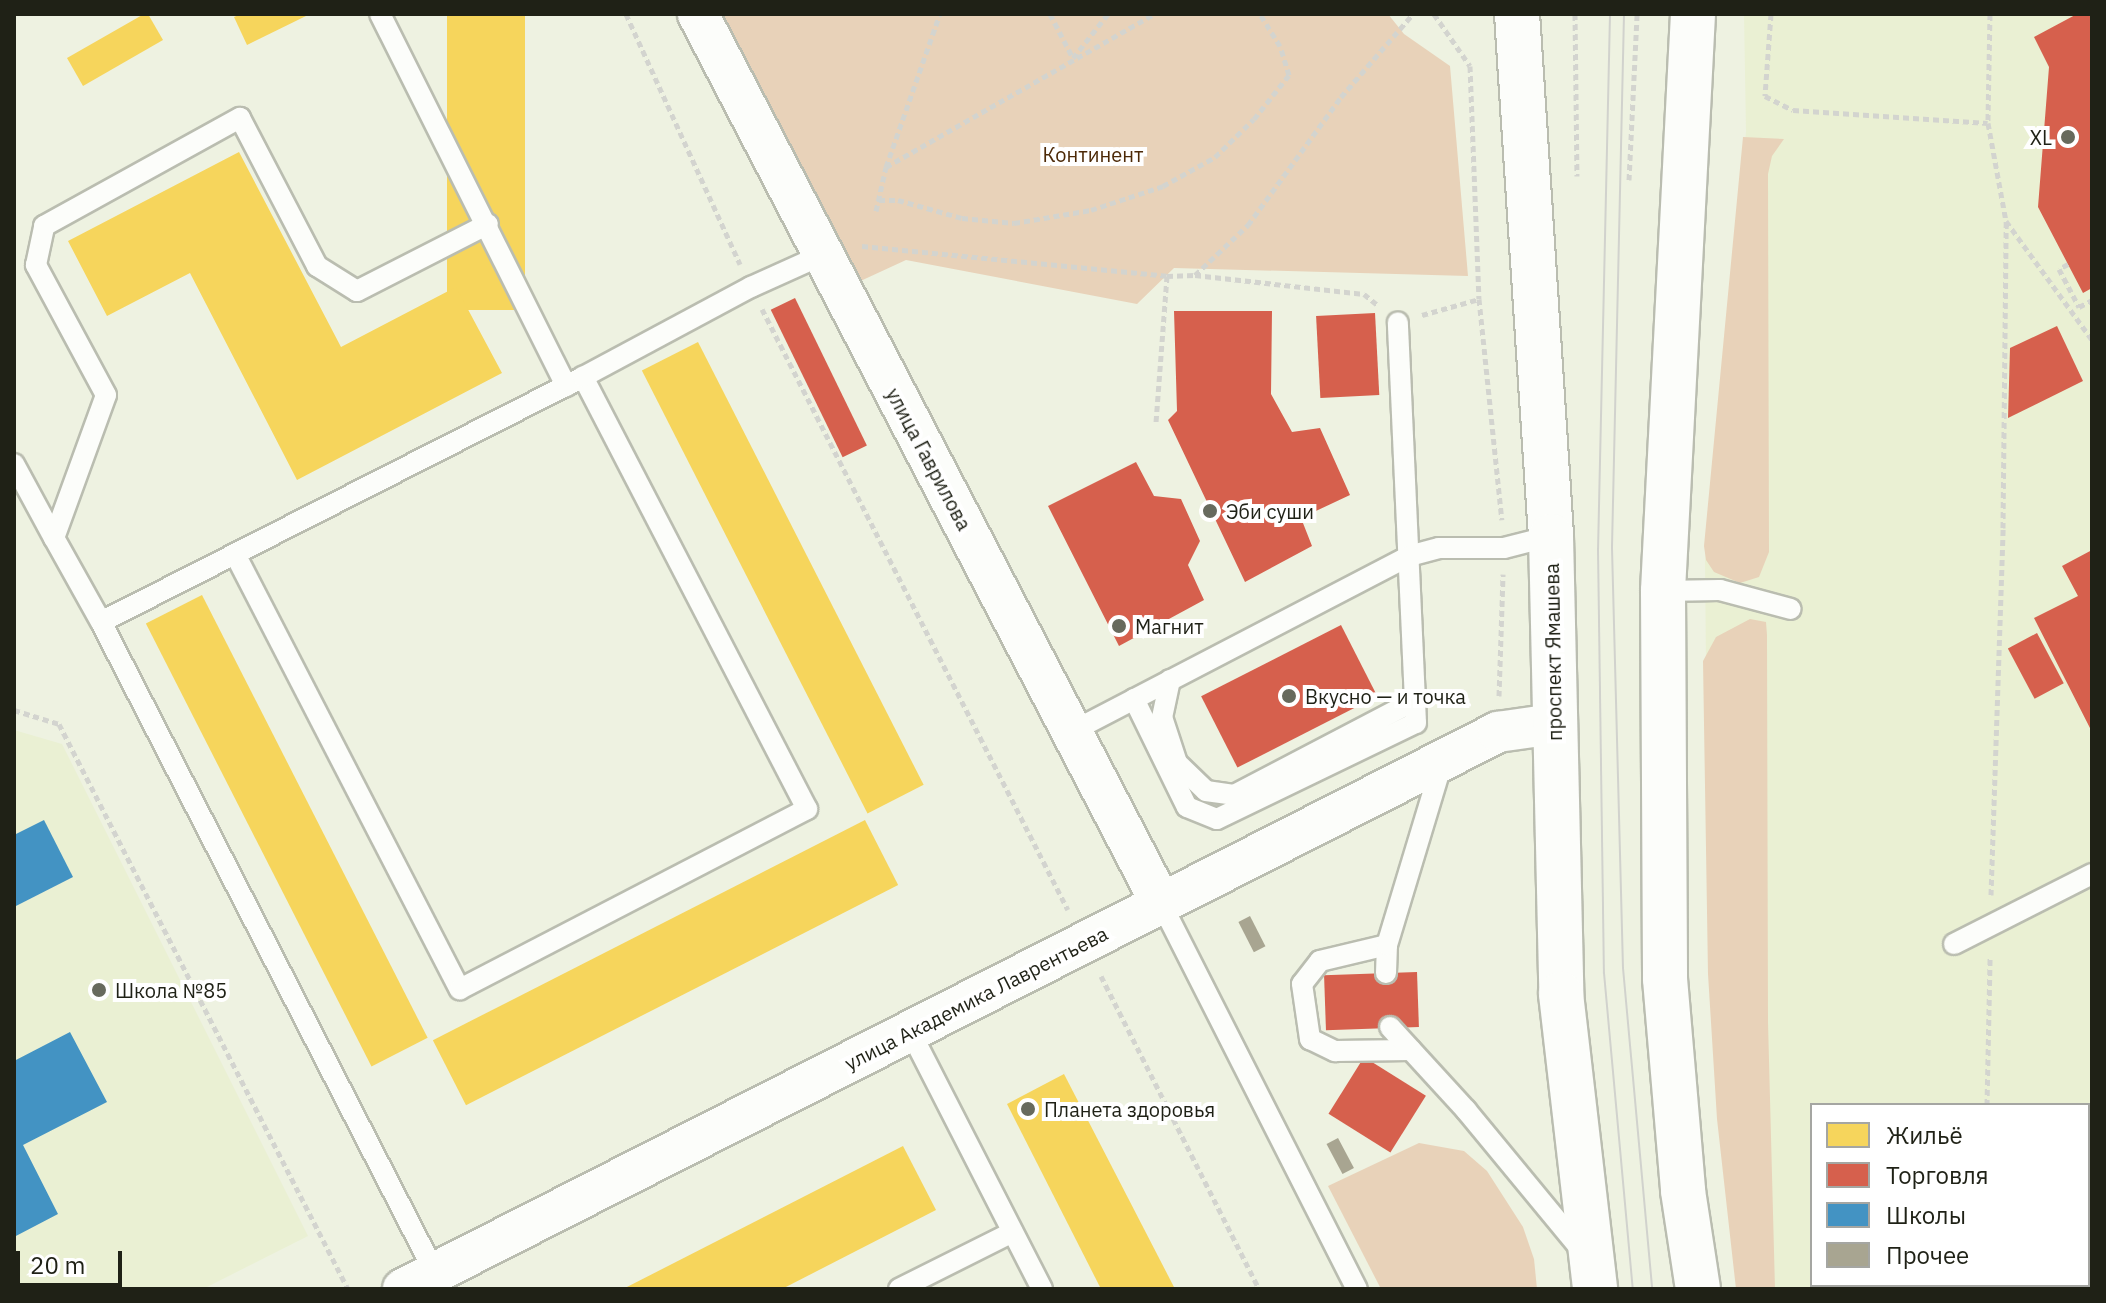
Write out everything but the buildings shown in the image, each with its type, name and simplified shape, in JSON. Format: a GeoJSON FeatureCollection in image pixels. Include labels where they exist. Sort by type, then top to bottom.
{"type":"FeatureCollection","features":[{"type":"Feature","properties":{"kind":"main road","name":"проспект Ямашева"},"geometry":{"type":"LineString","coordinates":[[1517,14],[1551,536],[1561,994],[1593,1276]]}},
{"type":"Feature","properties":{"kind":"main road"},"geometry":{"type":"LineString","coordinates":[[1693,14],[1663,591],[1665,979],[1683,1191],[1698,1289]]}},
{"type":"Feature","properties":{"kind":"street","name":"улица Гаврилова"},"geometry":{"type":"LineString","coordinates":[[698,14],[1161,903]]}},
{"type":"Feature","properties":{"kind":"street","name":"улица Академика Лаврентьева"},"geometry":{"type":"LineString","coordinates":[[419,1281],[1498,732],[1554,724]]}},
{"type":"Feature","properties":{"kind":"lane"},"geometry":{"type":"LineString","coordinates":[[235,554],[460,989],[807,809],[488,224],[380,14]]}},
{"type":"Feature","properties":{"kind":"lane"},"geometry":{"type":"LineString","coordinates":[[54,538],[106,395],[36,265],[44,226],[240,118],[317,266],[357,291],[488,224]]}},
{"type":"Feature","properties":{"kind":"lane"},"geometry":{"type":"LineString","coordinates":[[101,622],[575,381],[751,287],[822,255]]}},
{"type":"Feature","properties":{"kind":"lane"},"geometry":{"type":"LineString","coordinates":[[1134,699],[1187,807],[1217,819],[1416,723],[1398,322]]}},
{"type":"Feature","properties":{"kind":"lane"},"geometry":{"type":"LineString","coordinates":[[14,464],[101,622],[419,1281]]}},
{"type":"Feature","properties":{"kind":"lane"},"geometry":{"type":"LineString","coordinates":[[1073,731],[1409,556],[1439,548],[1504,548],[1551,536]]}},
{"type":"Feature","properties":{"kind":"lane"},"geometry":{"type":"LineString","coordinates":[[1663,591],[1720,590],[1791,609]]}},
{"type":"Feature","properties":{"kind":"lane"},"geometry":{"type":"LineString","coordinates":[[1170,680],[1162,717],[1177,763],[1206,791],[1234,795],[1416,700]]}},
{"type":"Feature","properties":{"kind":"lane"},"geometry":{"type":"LineString","coordinates":[[1386,973],[1387,945],[1444,759]]}},
{"type":"Feature","properties":{"kind":"lane"},"geometry":{"type":"LineString","coordinates":[[1954,944],[2092,874]]}},
{"type":"Feature","properties":{"kind":"lane"},"geometry":{"type":"LineString","coordinates":[[1161,903],[1357,1289]]}},
{"type":"Feature","properties":{"kind":"lane"},"geometry":{"type":"LineString","coordinates":[[1387,945],[1320,961],[1302,984],[1310,1039],[1335,1051],[1411,1050]]}},
{"type":"Feature","properties":{"kind":"lane"},"geometry":{"type":"LineString","coordinates":[[1390,1027],[1506,1158],[1593,1276]]}},
{"type":"Feature","properties":{"kind":"lane"},"geometry":{"type":"LineString","coordinates":[[910,1031],[1042,1289]]}},
{"type":"Feature","properties":{"kind":"lane"},"geometry":{"type":"LineString","coordinates":[[899,1289],[1013,1232]]}},
{"type":"Feature","properties":{"kind":"path"},"geometry":{"type":"LineString","coordinates":[[626,14],[751,287],[1259,1289]]}},
{"type":"Feature","properties":{"kind":"path"},"geometry":{"type":"LineString","coordinates":[[876,211],[886,167],[940,14]]}},
{"type":"Feature","properties":{"kind":"path"},"geometry":{"type":"LineString","coordinates":[[1050,14],[1073,58]]}},
{"type":"Feature","properties":{"kind":"path"},"geometry":{"type":"LineString","coordinates":[[1073,58],[1108,14]]}},
{"type":"Feature","properties":{"kind":"path"},"geometry":{"type":"LineString","coordinates":[[886,167],[1154,14]]}},
{"type":"Feature","properties":{"kind":"path"},"geometry":{"type":"LineString","coordinates":[[879,200],[898,200],[962,218],[1014,223],[1091,210],[1163,186],[1215,157],[1254,119],[1289,75],[1280,46],[1260,14]]}},
{"type":"Feature","properties":{"kind":"path"},"geometry":{"type":"LineString","coordinates":[[1195,275],[1248,225],[1341,97],[1413,14]]}},
{"type":"Feature","properties":{"kind":"path"},"geometry":{"type":"LineString","coordinates":[[862,246],[1167,276],[1195,275],[1364,294],[1398,322],[1479,299],[1470,66],[1434,14]]}},
{"type":"Feature","properties":{"kind":"path"},"geometry":{"type":"LineString","coordinates":[[1575,14],[1577,176]]}},
{"type":"Feature","properties":{"kind":"path"},"geometry":{"type":"LineString","coordinates":[[1629,180],[1637,14]]}},
{"type":"Feature","properties":{"kind":"path"},"geometry":{"type":"LineString","coordinates":[[1771,14],[1765,96],[1793,110],[1988,123]]}},
{"type":"Feature","properties":{"kind":"path"},"geometry":{"type":"LineString","coordinates":[[1987,1103],[2003,528],[2006,221],[1988,123],[1990,14]]}},
{"type":"Feature","properties":{"kind":"path"},"geometry":{"type":"LineString","coordinates":[[2006,221],[2092,340]]}},
{"type":"Feature","properties":{"kind":"path"},"geometry":{"type":"LineString","coordinates":[[2068,264],[2059,269],[2079,307],[2092,300]]}},
{"type":"Feature","properties":{"kind":"path"},"geometry":{"type":"LineString","coordinates":[[1156,423],[1167,276]]}},
{"type":"Feature","properties":{"kind":"path"},"geometry":{"type":"LineString","coordinates":[[14,710],[59,724],[348,1289]]}},
{"type":"Feature","properties":{"kind":"shaded area"},"geometry":{"type":"Polygon","coordinates":[[[1744,14],[2092,14],[2092,1289],[1741,1289],[1709,974],[1705,561],[1746,132],[1744,14]]]}},
{"type":"Feature","properties":{"kind":"shaded area","name":"Школа №85"},"geometry":{"type":"Polygon","coordinates":[[[14,730],[62,744],[308,1236],[203,1289],[14,1289],[14,730]]]}},
{"type":"Feature","properties":{"kind":"green space","name":"Континент"},"geometry":{"type":"Polygon","coordinates":[[[717,14],[1388,14],[1404,34],[1450,66],[1468,276],[1174,268],[1137,304],[906,260],[854,284],[717,14]]]}},
{"type":"Feature","properties":{"kind":"green space"},"geometry":{"type":"Polygon","coordinates":[[[1743,137],[1784,139],[1772,156],[1768,174],[1769,552],[1759,577],[1740,583],[1714,572],[1706,560],[1704,546],[1743,137]]]}},
{"type":"Feature","properties":{"kind":"green space"},"geometry":{"type":"Polygon","coordinates":[[[1750,619],[1766,622],[1767,635],[1768,1022],[1775,1289],[1736,1289],[1717,1119],[1708,974],[1703,661],[1716,637],[1750,619]]]}},
{"type":"Feature","properties":{"kind":"green space"},"geometry":{"type":"Polygon","coordinates":[[[2090,1115],[2092,1289],[1930,1289],[2090,1287],[2090,1115]]]}},
{"type":"Feature","properties":{"kind":"green space"},"geometry":{"type":"Polygon","coordinates":[[[1419,1143],[1464,1151],[1487,1171],[1523,1227],[1534,1259],[1537,1289],[1381,1289],[1328,1186],[1419,1143]]]}},
{"type":"Feature","properties":{"kind":"tram line"},"geometry":{"type":"LineString","coordinates":[[1610,14],[1598,549],[1604,973],[1633,1289]]}},
{"type":"Feature","properties":{"kind":"tram line"},"geometry":{"type":"LineString","coordinates":[[1624,14],[1612,548],[1623,968],[1652,1289]]}},
{"type":"Feature","properties":{"kind":"place","name":"XL"},"geometry":{"type":"Point","coordinates":[2068,137]}},
{"type":"Feature","properties":{"kind":"place","name":"Эби суши"},"geometry":{"type":"Point","coordinates":[1210,511]}},
{"type":"Feature","properties":{"kind":"place","name":"Магнит"},"geometry":{"type":"Point","coordinates":[1119,626]}},
{"type":"Feature","properties":{"kind":"place","name":"Вкусно — и точка"},"geometry":{"type":"Point","coordinates":[1289,696]}},
{"type":"Feature","properties":{"kind":"place","name":"Школа №85"},"geometry":{"type":"Point","coordinates":[99,990]}},
{"type":"Feature","properties":{"kind":"place","name":"Планета здоровья"},"geometry":{"type":"Point","coordinates":[1028,1109]}}]}
